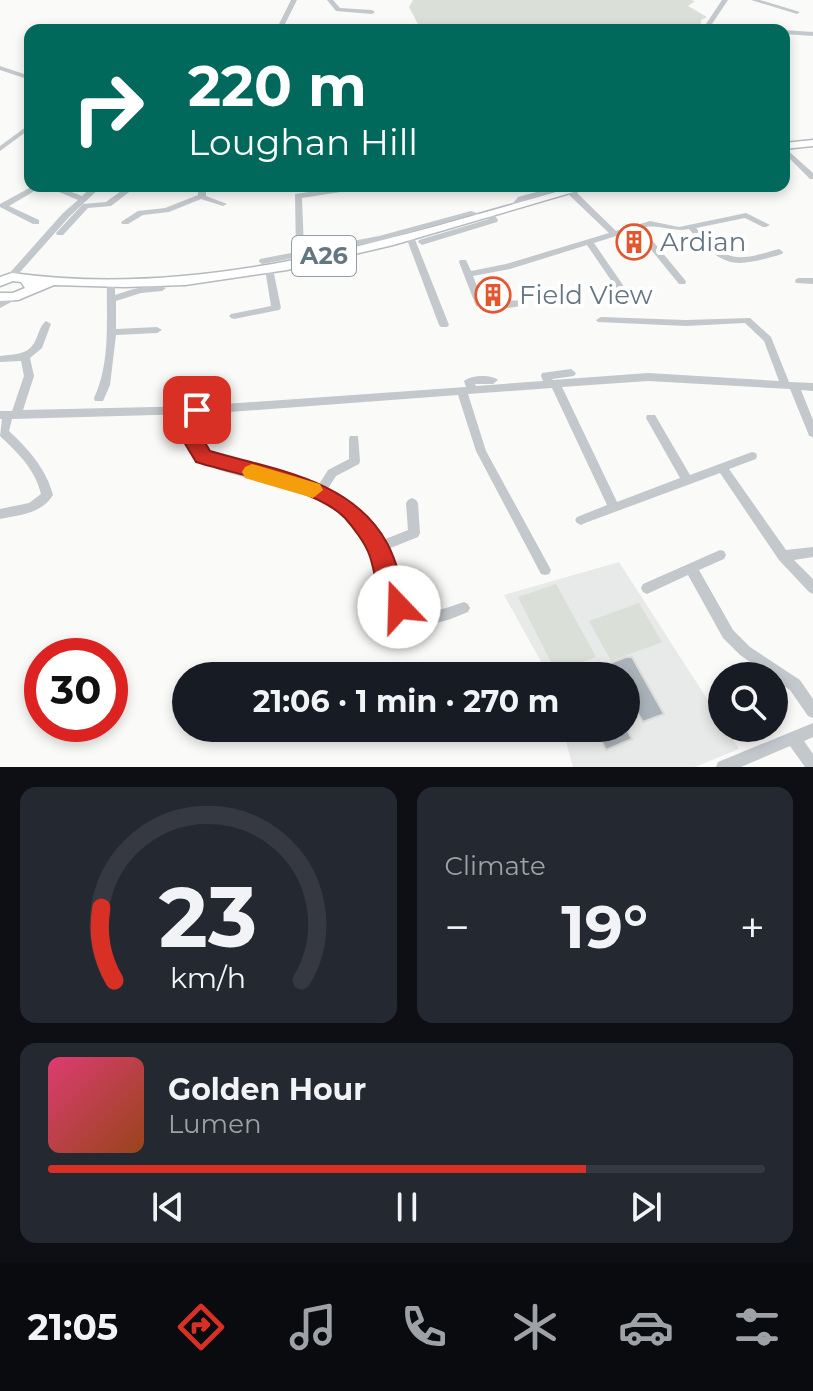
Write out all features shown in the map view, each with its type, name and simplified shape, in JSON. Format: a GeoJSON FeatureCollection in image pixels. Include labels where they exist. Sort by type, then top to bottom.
{"type":"FeatureCollection","features":[{"type":"Feature","properties":{"kind":"main road"},"geometry":{"type":"LineString","coordinates":[[790,147],[813,143]]}},
{"type":"Feature","properties":{"kind":"main road","name":"A26"},"geometry":{"type":"LineString","coordinates":[[13,283],[186,281],[357,244],[416,239],[560,192]]}},
{"type":"Feature","properties":{"kind":"street"},"geometry":{"type":"LineString","coordinates":[[282,24],[294,0]]}},
{"type":"Feature","properties":{"kind":"street"},"geometry":{"type":"LineString","coordinates":[[330,0],[336,10],[372,12]]}},
{"type":"Feature","properties":{"kind":"street"},"geometry":{"type":"LineString","coordinates":[[709,24],[725,0]]}},
{"type":"Feature","properties":{"kind":"street"},"geometry":{"type":"LineString","coordinates":[[754,0],[797,12]]}},
{"type":"Feature","properties":{"kind":"street"},"geometry":{"type":"LineString","coordinates":[[790,32],[813,34]]}},
{"type":"Feature","properties":{"kind":"street"},"geometry":{"type":"LineString","coordinates":[[0,68],[24,76]]}},
{"type":"Feature","properties":{"kind":"street"},"geometry":{"type":"LineString","coordinates":[[0,149],[24,131]]}},
{"type":"Feature","properties":{"kind":"street"},"geometry":{"type":"LineString","coordinates":[[790,154],[813,177]]}},
{"type":"Feature","properties":{"kind":"street"},"geometry":{"type":"LineString","coordinates":[[28,192],[3,206],[36,222]]}},
{"type":"Feature","properties":{"kind":"street"},"geometry":{"type":"LineString","coordinates":[[65,192],[83,199]]}},
{"type":"Feature","properties":{"kind":"street"},"geometry":{"type":"LineString","coordinates":[[0,305],[13,283],[91,192]]}},
{"type":"Feature","properties":{"kind":"street"},"geometry":{"type":"LineString","coordinates":[[60,233],[86,206],[107,205],[125,192]]}},
{"type":"Feature","properties":{"kind":"street"},"geometry":{"type":"LineString","coordinates":[[300,254],[298,196],[323,192]]}},
{"type":"Feature","properties":{"kind":"street"},"geometry":{"type":"LineString","coordinates":[[572,192],[614,233]]}},
{"type":"Feature","properties":{"kind":"street"},"geometry":{"type":"LineString","coordinates":[[125,222],[141,213],[171,209],[202,196],[223,204]]}},
{"type":"Feature","properties":{"kind":"street"},"geometry":{"type":"LineString","coordinates":[[234,316],[276,307],[266,265],[471,213],[486,215]]}},
{"type":"Feature","properties":{"kind":"street"},"geometry":{"type":"LineString","coordinates":[[467,274],[507,267],[654,223],[678,229],[742,215],[756,217],[766,225]]}},
{"type":"Feature","properties":{"kind":"street"},"geometry":{"type":"LineString","coordinates":[[637,227],[682,282]]}},
{"type":"Feature","properties":{"kind":"street"},"geometry":{"type":"LineString","coordinates":[[691,227],[717,255],[729,262],[742,263],[779,252]]}},
{"type":"Feature","properties":{"kind":"street"},"geometry":{"type":"LineString","coordinates":[[416,239],[444,325]]}},
{"type":"Feature","properties":{"kind":"street"},"geometry":{"type":"LineString","coordinates":[[589,242],[622,290],[600,297]]}},
{"type":"Feature","properties":{"kind":"street"},"geometry":{"type":"LineString","coordinates":[[463,262],[480,304],[523,303]]}},
{"type":"Feature","properties":{"kind":"street"},"geometry":{"type":"LineString","coordinates":[[799,281],[813,281]]}},
{"type":"Feature","properties":{"kind":"street"},"geometry":{"type":"LineString","coordinates":[[99,398],[105,385],[111,282]]}},
{"type":"Feature","properties":{"kind":"street"},"geometry":{"type":"LineString","coordinates":[[111,299],[141,290],[162,288]]}},
{"type":"Feature","properties":{"kind":"street"},"geometry":{"type":"LineString","coordinates":[[601,320],[686,323],[747,320],[768,339],[813,433]]}},
{"type":"Feature","properties":{"kind":"street"},"geometry":{"type":"LineString","coordinates":[[0,359],[25,357],[39,346],[46,324]]}},
{"type":"Feature","properties":{"kind":"street"},"geometry":{"type":"LineString","coordinates":[[110,332],[157,330]]}},
{"type":"Feature","properties":{"kind":"street"},"geometry":{"type":"LineString","coordinates":[[0,514],[43,503],[47,495],[45,481],[25,454],[1,432],[29,376],[25,357]]}},
{"type":"Feature","properties":{"kind":"street"},"geometry":{"type":"LineString","coordinates":[[571,373],[546,376],[614,507]]}},
{"type":"Feature","properties":{"kind":"street"},"geometry":{"type":"LineString","coordinates":[[8,415],[197,410],[648,377],[813,387]]}},
{"type":"Feature","properties":{"kind":"street"},"geometry":{"type":"LineString","coordinates":[[493,380],[469,381],[467,390],[481,451],[545,570]]}},
{"type":"Feature","properties":{"kind":"street"},"geometry":{"type":"LineString","coordinates":[[197,410],[194,442],[203,456],[320,492],[351,511],[378,548],[394,600],[404,611],[433,620],[464,608]]}},
{"type":"Feature","properties":{"kind":"street"},"geometry":{"type":"LineString","coordinates":[[651,418],[687,480]]}},
{"type":"Feature","properties":{"kind":"street"},"geometry":{"type":"LineString","coordinates":[[320,492],[332,473],[355,461],[354,439]]}},
{"type":"Feature","properties":{"kind":"street"},"geometry":{"type":"LineString","coordinates":[[581,520],[752,456]]}},
{"type":"Feature","properties":{"kind":"street"},"geometry":{"type":"LineString","coordinates":[[722,467],[783,556],[813,588]]}},
{"type":"Feature","properties":{"kind":"street"},"geometry":{"type":"LineString","coordinates":[[378,548],[414,533],[412,503]]}},
{"type":"Feature","properties":{"kind":"street"},"geometry":{"type":"LineString","coordinates":[[783,556],[813,552]]}},
{"type":"Feature","properties":{"kind":"street"},"geometry":{"type":"LineString","coordinates":[[647,588],[720,555]]}},
{"type":"Feature","properties":{"kind":"street"},"geometry":{"type":"LineString","coordinates":[[691,568],[728,634],[745,651],[795,685],[813,711]]}},
{"type":"Feature","properties":{"kind":"street"},"geometry":{"type":"LineString","coordinates":[[723,767],[813,730]]}},
{"type":"Feature","properties":{"kind":"street"},"geometry":{"type":"LineString","coordinates":[[793,738],[813,766]]}},
{"type":"Feature","properties":{"kind":"shaded area"},"geometry":{"type":"Polygon","coordinates":[[[413,0],[691,0],[695,1],[688,6],[707,17],[701,20],[701,24],[418,24],[409,7],[413,0]]]}},
{"type":"Feature","properties":{"kind":"shaded area"},"geometry":{"type":"Polygon","coordinates":[[[619,562],[708,700],[708,742],[735,742],[739,749],[695,767],[573,767],[566,742],[640,742],[640,662],[541,662],[504,595],[619,562]]]}},
{"type":"Feature","properties":{"kind":"shaded area"},"geometry":{"type":"Polygon","coordinates":[[[556,584],[596,657],[583,662],[551,662],[518,597],[556,584]]]}},
{"type":"Feature","properties":{"kind":"shaded area"},"geometry":{"type":"Polygon","coordinates":[[[639,603],[662,642],[611,661],[589,621],[639,603]]]}},
{"type":"Feature","properties":{"kind":"building"},"geometry":{"type":"Polygon","coordinates":[[[632,657],[635,662],[613,662],[632,657]]]}},
{"type":"Feature","properties":{"kind":"building"},"geometry":{"type":"Polygon","coordinates":[[[640,671],[664,714],[643,722],[640,717],[640,671]]]}},
{"type":"Feature","properties":{"kind":"building"},"geometry":{"type":"Polygon","coordinates":[[[602,742],[625,742],[606,750],[602,742]]]}},
{"type":"Feature","properties":{"kind":"slow traffic"},"geometry":{"type":"LineString","coordinates":[[252,472],[313,490]]}},
{"type":"Feature","properties":{"kind":"place","name":"Ardian"},"geometry":{"type":"Point","coordinates":[634,242]}},
{"type":"Feature","properties":{"kind":"place","name":"Field View"},"geometry":{"type":"Point","coordinates":[493,295]}},
{"type":"Feature","properties":{"kind":"route"},"geometry":{"type":"LineString","coordinates":[[197,410],[194,442],[203,456],[214,462],[329,495],[351,511],[369,530],[378,548],[399,607]]}}]}
